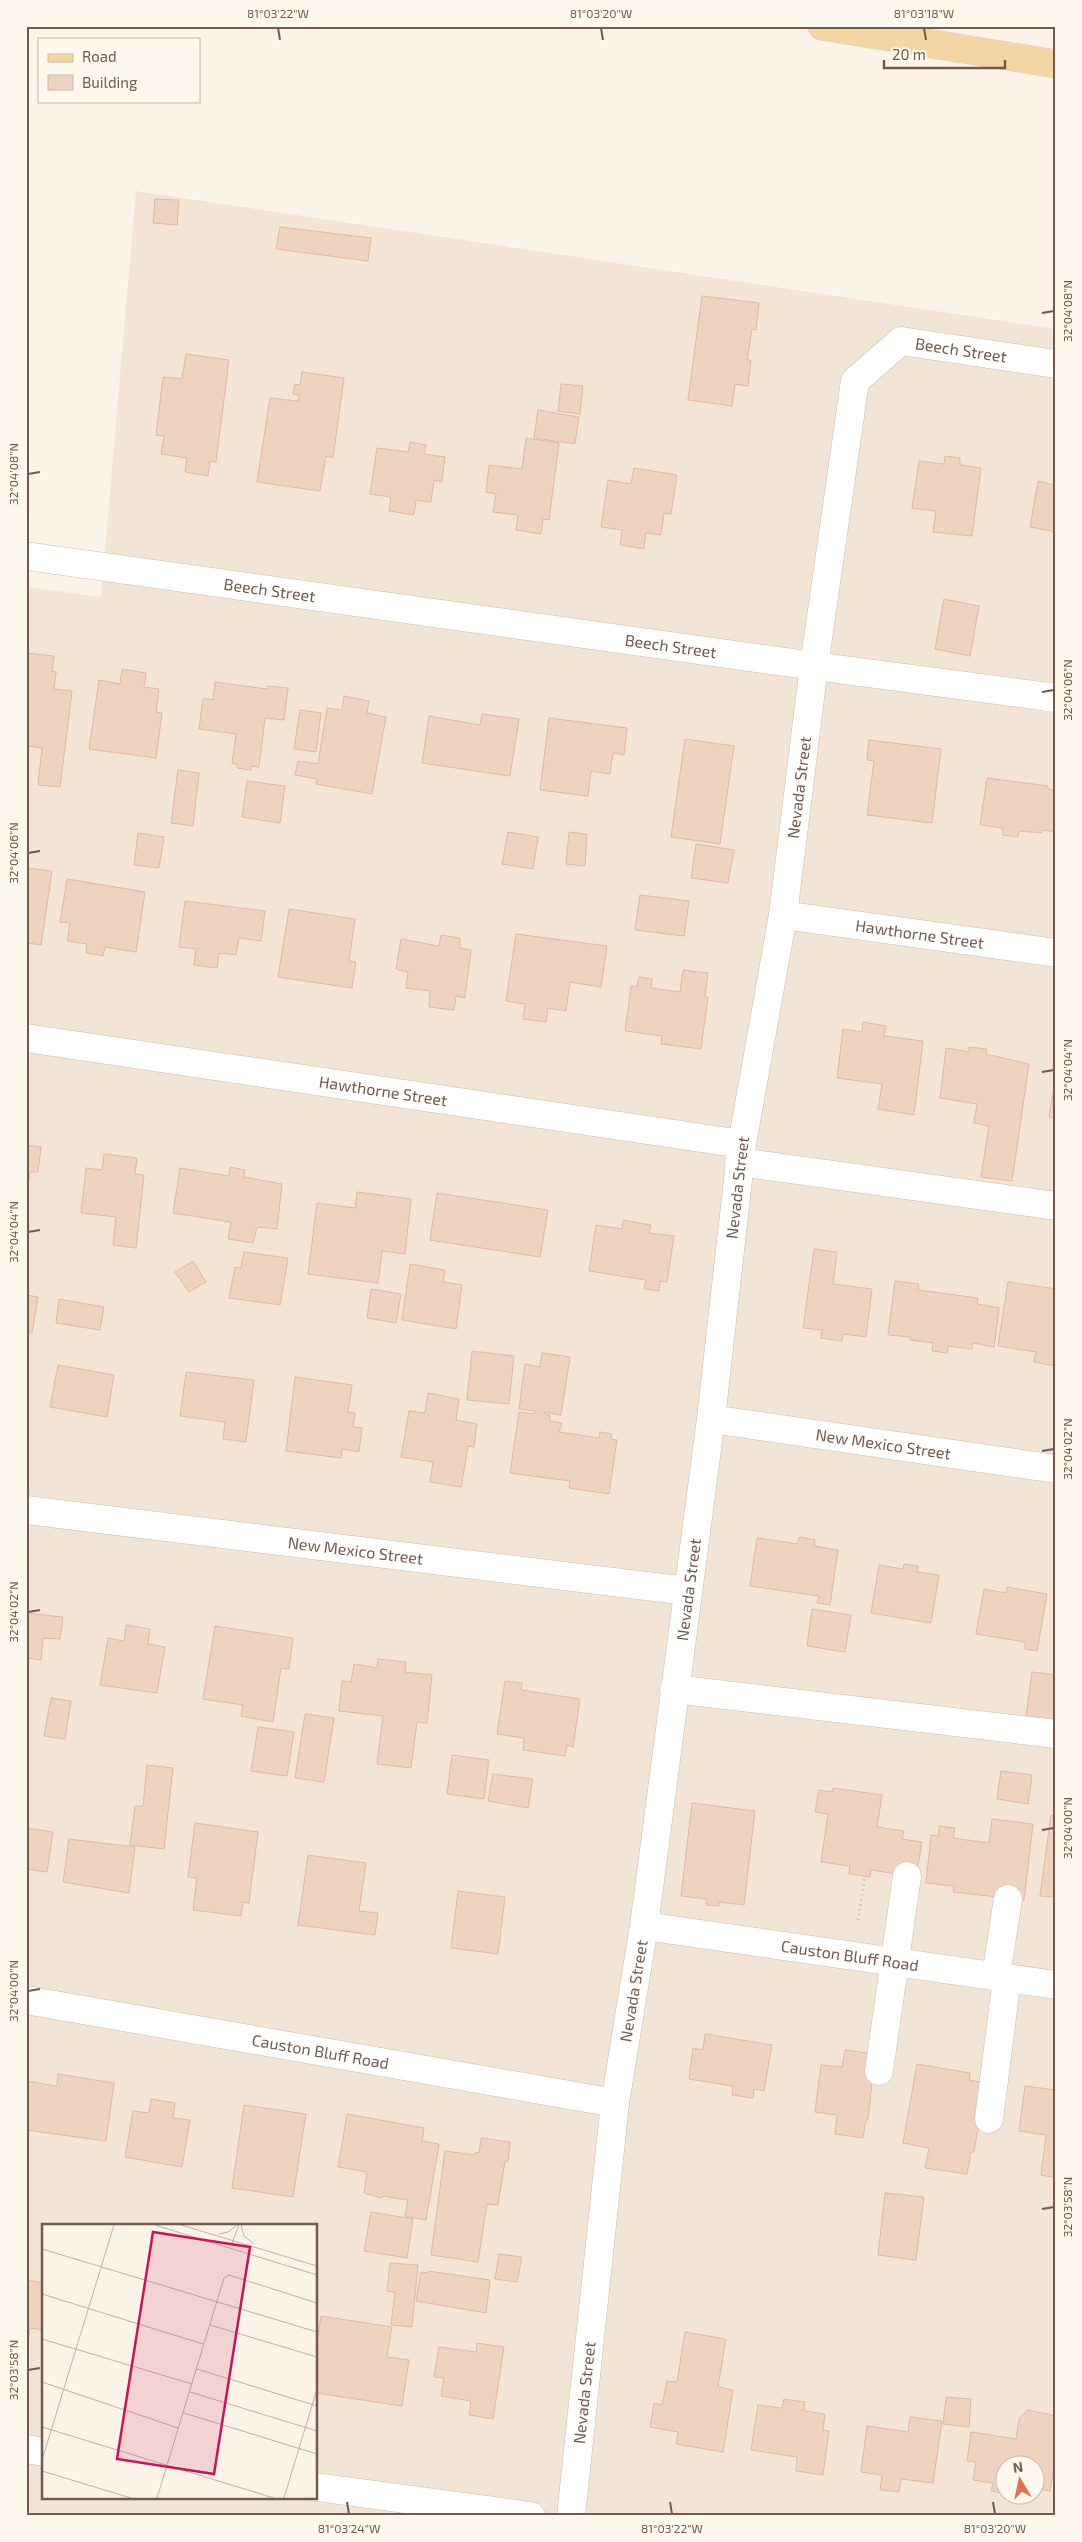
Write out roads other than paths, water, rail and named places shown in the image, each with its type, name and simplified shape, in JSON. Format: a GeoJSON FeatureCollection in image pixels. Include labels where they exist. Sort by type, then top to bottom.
{"type":"FeatureCollection","features":[{"type":"Feature","properties":{"kind":"main road"},"geometry":{"type":"LineString","coordinates":[[822,26],[869,29],[1056,64]]}},
{"type":"Feature","properties":{"kind":"street","name":"Beech Street"},"geometry":{"type":"LineString","coordinates":[[26,556],[814,666],[855,382],[901,342],[1056,364]]}},
{"type":"Feature","properties":{"kind":"street"},"geometry":{"type":"LineString","coordinates":[[814,666],[1056,698]]}},
{"type":"Feature","properties":{"kind":"street","name":"Nevada Street"},"geometry":{"type":"LineString","coordinates":[[572,2516],[615,2103],[644,1926],[711,1419],[741,1153],[783,915],[814,666]]}},
{"type":"Feature","properties":{"kind":"street","name":"Hawthorne Street"},"geometry":{"type":"LineString","coordinates":[[783,915],[1056,953]]}},
{"type":"Feature","properties":{"kind":"street","name":"Hawthorne Street"},"geometry":{"type":"LineString","coordinates":[[26,1038],[741,1153],[1056,1206]]}},
{"type":"Feature","properties":{"kind":"street","name":"New Mexico Street"},"geometry":{"type":"LineString","coordinates":[[711,1419],[1056,1469]]}},
{"type":"Feature","properties":{"kind":"street","name":"New Mexico Street"},"geometry":{"type":"LineString","coordinates":[[26,1510],[687,1590]]}},
{"type":"Feature","properties":{"kind":"street"},"geometry":{"type":"LineString","coordinates":[[674,1689],[1056,1734]]}},
{"type":"Feature","properties":{"kind":"street"},"geometry":{"type":"LineString","coordinates":[[879,2071],[906,1876]]}},
{"type":"Feature","properties":{"kind":"street"},"geometry":{"type":"LineString","coordinates":[[989,2119],[1008,1899]]}},
{"type":"Feature","properties":{"kind":"street","name":"Causton Bluff Road"},"geometry":{"type":"LineString","coordinates":[[644,1926],[1056,1985]]}},
{"type":"Feature","properties":{"kind":"street","name":"Causton Bluff Road"},"geometry":{"type":"LineString","coordinates":[[26,2000],[615,2103]]}},
{"type":"Feature","properties":{"kind":"street"},"geometry":{"type":"LineString","coordinates":[[26,2449],[42,2452]]}},
{"type":"Feature","properties":{"kind":"street"},"geometry":{"type":"LineString","coordinates":[[318,2487],[531,2516]]}}]}
